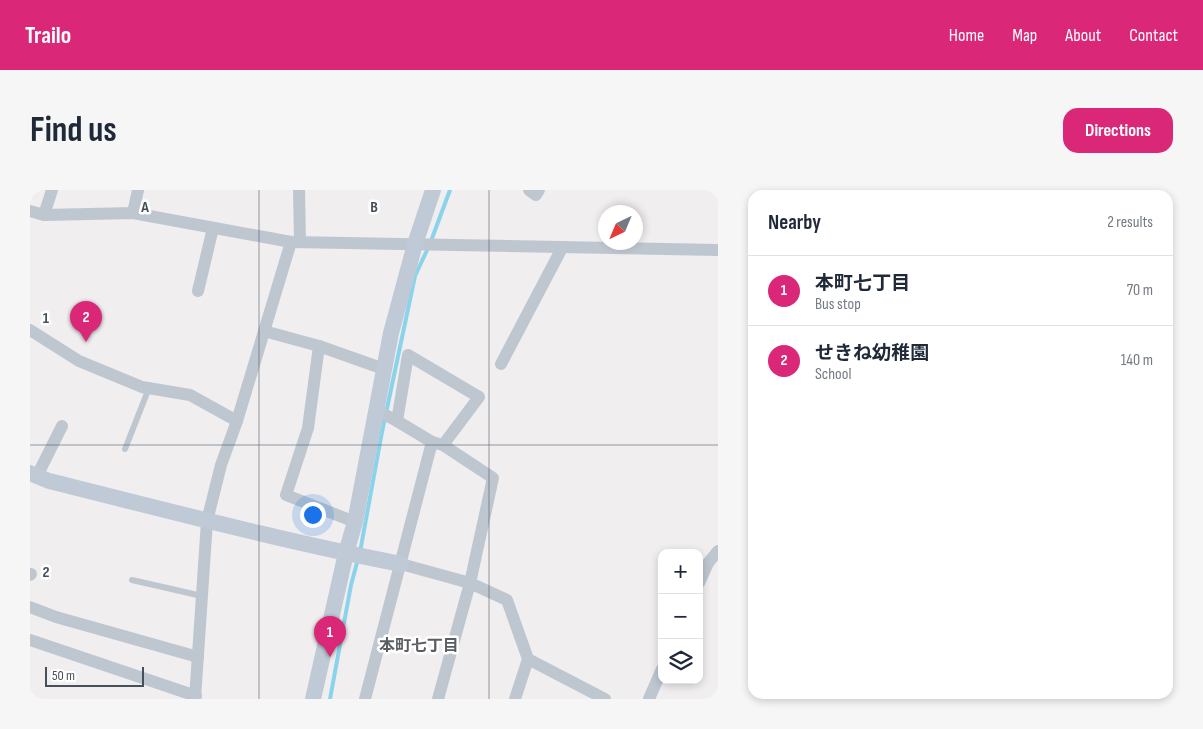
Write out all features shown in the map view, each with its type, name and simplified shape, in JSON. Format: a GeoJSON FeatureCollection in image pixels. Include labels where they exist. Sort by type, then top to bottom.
{"type":"FeatureCollection","features":[{"type":"Feature","properties":{"kind":"street"},"geometry":{"type":"LineString","coordinates":[[44,215],[52,190]]}},
{"type":"Feature","properties":{"kind":"street"},"geometry":{"type":"LineString","coordinates":[[133,214],[138,190]]}},
{"type":"Feature","properties":{"kind":"street"},"geometry":{"type":"LineString","coordinates":[[30,640],[195,697],[207,521],[220,464],[237,421],[264,331],[295,242],[299,190]]}},
{"type":"Feature","properties":{"kind":"street"},"geometry":{"type":"LineString","coordinates":[[313,699],[346,553],[355,522],[391,333],[415,244],[433,190]]}},
{"type":"Feature","properties":{"kind":"street"},"geometry":{"type":"LineString","coordinates":[[529,190],[536,195],[539,190]]}},
{"type":"Feature","properties":{"kind":"street"},"geometry":{"type":"LineString","coordinates":[[30,211],[44,215],[133,214],[295,242],[718,250]]}},
{"type":"Feature","properties":{"kind":"street"},"geometry":{"type":"LineString","coordinates":[[198,291],[213,228]]}},
{"type":"Feature","properties":{"kind":"street"},"geometry":{"type":"LineString","coordinates":[[501,364],[562,248]]}},
{"type":"Feature","properties":{"kind":"street"},"geometry":{"type":"LineString","coordinates":[[30,330],[79,361],[142,387],[190,394],[237,421]]}},
{"type":"Feature","properties":{"kind":"street"},"geometry":{"type":"LineString","coordinates":[[264,331],[319,346],[384,369]]}},
{"type":"Feature","properties":{"kind":"street"},"geometry":{"type":"LineString","coordinates":[[319,346],[308,428],[286,495],[355,522]]}},
{"type":"Feature","properties":{"kind":"street"},"geometry":{"type":"LineString","coordinates":[[365,699],[401,564],[438,444],[479,397],[408,355],[397,421]]}},
{"type":"Feature","properties":{"kind":"street"},"geometry":{"type":"LineString","coordinates":[[376,410],[438,444],[493,478],[470,583],[438,699]]}},
{"type":"Feature","properties":{"kind":"street"},"geometry":{"type":"LineString","coordinates":[[62,426],[33,474],[49,481],[207,521],[401,564],[470,583],[506,600],[528,659],[514,699]]}},
{"type":"Feature","properties":{"kind":"street"},"geometry":{"type":"LineString","coordinates":[[703,574],[708,563],[718,550]]}},
{"type":"Feature","properties":{"kind":"street"},"geometry":{"type":"LineString","coordinates":[[30,608],[198,657]]}},
{"type":"Feature","properties":{"kind":"street"},"geometry":{"type":"LineString","coordinates":[[528,659],[605,699]]}},
{"type":"Feature","properties":{"kind":"street"},"geometry":{"type":"LineString","coordinates":[[649,699],[658,678]]}},
{"type":"Feature","properties":{"kind":"lane"},"geometry":{"type":"LineString","coordinates":[[125,449],[149,388]]}},
{"type":"Feature","properties":{"kind":"lane"},"geometry":{"type":"LineString","coordinates":[[132,580],[202,596]]}},
{"type":"Feature","properties":{"kind":"waterway"},"geometry":{"type":"LineString","coordinates":[[431,241],[450,190]]}},
{"type":"Feature","properties":{"kind":"waterway"},"geometry":{"type":"LineString","coordinates":[[360,552],[382,432],[415,276],[428,248]]}},
{"type":"Feature","properties":{"kind":"waterway"},"geometry":{"type":"LineString","coordinates":[[330,699],[351,585],[358,559]]}},
{"type":"Feature","properties":{"kind":"place","name":"せきね幼稚園"},"geometry":{"type":"Point","coordinates":[86,342]}},
{"type":"Feature","properties":{"kind":"place","name":"本町七丁目"},"geometry":{"type":"Point","coordinates":[330,657]}},
{"type":"Feature","properties":{"kind":"district","name":"本町七丁目"},"geometry":{"type":"Point","coordinates":[419,646]}}]}
